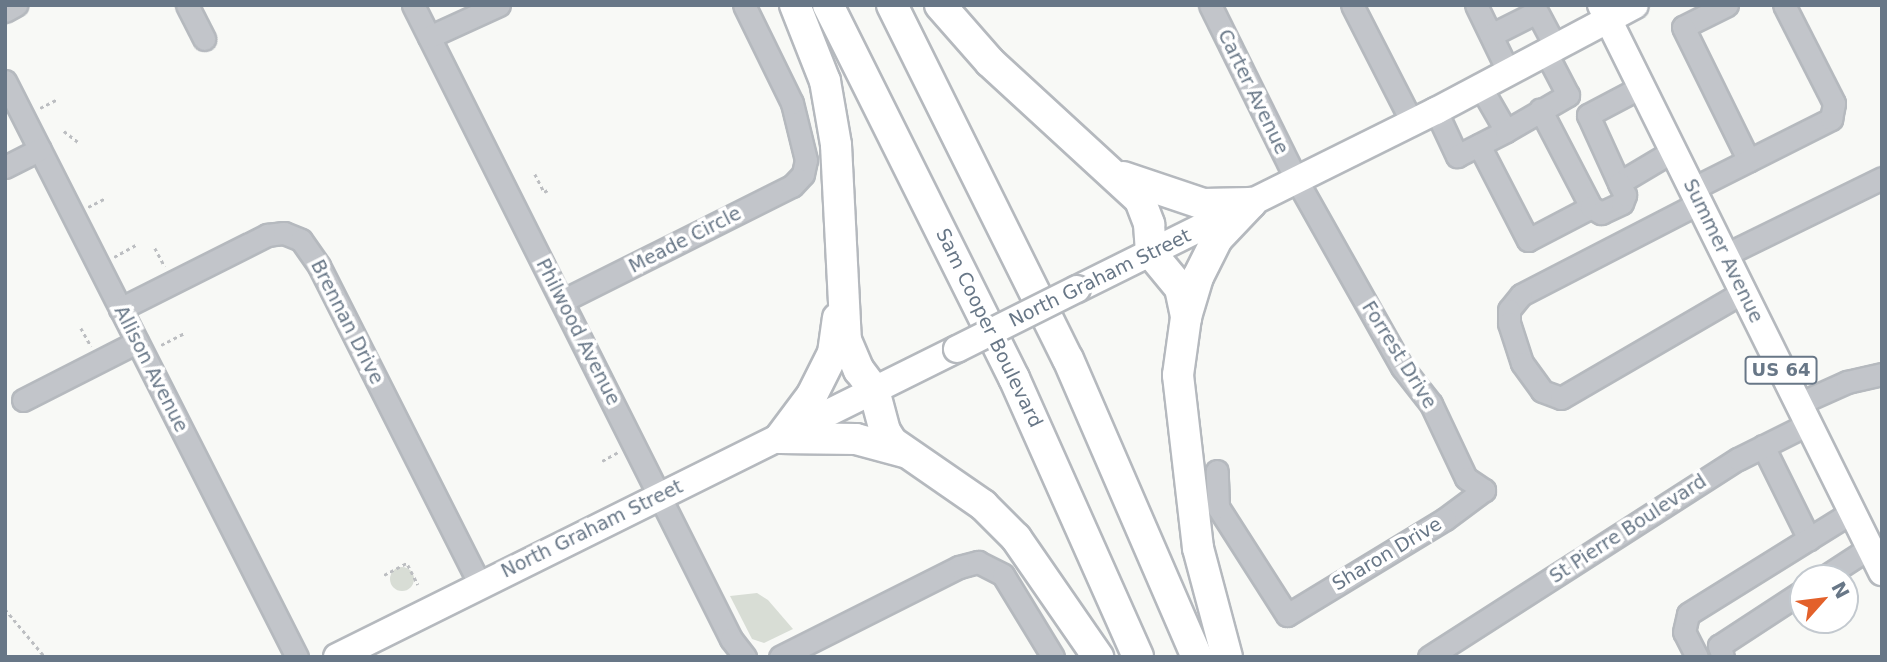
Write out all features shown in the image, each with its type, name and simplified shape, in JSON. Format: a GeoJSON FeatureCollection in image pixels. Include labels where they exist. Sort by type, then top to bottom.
{"type":"FeatureCollection","features":[{"type":"Feature","properties":{"kind":"highway"},"geometry":{"type":"LineString","coordinates":[[795,5],[825,81],[836,145],[846,340],[859,370],[874,390],[892,442],[983,505],[1016,538],[1098,657]]}},
{"type":"Feature","properties":{"kind":"highway","name":"Sam Cooper Boulevard"},"geometry":{"type":"LineString","coordinates":[[828,5],[1014,378],[1138,657]]}},
{"type":"Feature","properties":{"kind":"highway"},"geometry":{"type":"LineString","coordinates":[[892,5],[1068,359],[1197,657]]}},
{"type":"Feature","properties":{"kind":"highway"},"geometry":{"type":"LineString","coordinates":[[940,5],[990,62],[1140,200],[1149,223],[1151,253],[1180,288],[1186,317]]}},
{"type":"Feature","properties":{"kind":"highway"},"geometry":{"type":"LineString","coordinates":[[1108,170],[1154,191],[1203,204],[1251,203]]}},
{"type":"Feature","properties":{"kind":"highway"},"geometry":{"type":"LineString","coordinates":[[1227,657],[1198,548],[1184,457],[1178,375],[1186,317],[1198,277],[1217,239],[1251,203]]}},
{"type":"Feature","properties":{"kind":"highway"},"geometry":{"type":"LineString","coordinates":[[780,438],[812,395],[832,353],[842,297]]}},
{"type":"Feature","properties":{"kind":"highway"},"geometry":{"type":"LineString","coordinates":[[780,438],[876,442],[917,458]]}},
{"type":"Feature","properties":{"kind":"main road","name":"North Graham Street"},"geometry":{"type":"LineString","coordinates":[[337,657],[1436,111],[1550,49],[1604,12],[1635,5]]}},
{"type":"Feature","properties":{"kind":"main road","name":"Summer Avenue"},"geometry":{"type":"LineString","coordinates":[[1604,12],[1882,572]]}},
{"type":"Feature","properties":{"kind":"street"},"geometry":{"type":"LineString","coordinates":[[5,10],[16,5]]}},
{"type":"Feature","properties":{"kind":"street"},"geometry":{"type":"LineString","coordinates":[[187,5],[204,39]]}},
{"type":"Feature","properties":{"kind":"street","name":"Philwood Avenue"},"geometry":{"type":"LineString","coordinates":[[413,5],[731,639],[745,657]]}},
{"type":"Feature","properties":{"kind":"street"},"geometry":{"type":"LineString","coordinates":[[429,37],[499,5]]}},
{"type":"Feature","properties":{"kind":"street","name":"Meade Circle"},"geometry":{"type":"LineString","coordinates":[[562,301],[792,186],[803,174],[806,160],[792,103],[744,5]]}},
{"type":"Feature","properties":{"kind":"street","name":"Carter Avenue"},"geometry":{"type":"LineString","coordinates":[[1210,5],[1296,179]]}},
{"type":"Feature","properties":{"kind":"street"},"geometry":{"type":"LineString","coordinates":[[1352,5],[1412,122]]}},
{"type":"Feature","properties":{"kind":"street"},"geometry":{"type":"LineString","coordinates":[[1727,5],[1682,27],[1749,160]]}},
{"type":"Feature","properties":{"kind":"street"},"geometry":{"type":"LineString","coordinates":[[1743,292],[1561,398],[1542,391],[1522,363],[1509,323],[1509,310],[1521,295],[1695,196],[1749,160],[1831,119],[1834,103],[1783,5]]}},
{"type":"Feature","properties":{"kind":"street"},"geometry":{"type":"LineString","coordinates":[[1483,8],[1491,35],[1508,71]]}},
{"type":"Feature","properties":{"kind":"street"},"geometry":{"type":"LineString","coordinates":[[1491,35],[1537,9],[1567,95],[1588,115],[1625,195],[1622,203],[1601,213],[1591,207],[1540,109]]}},
{"type":"Feature","properties":{"kind":"street","name":"Allison Avenue"},"geometry":{"type":"LineString","coordinates":[[5,81],[298,657]]}},
{"type":"Feature","properties":{"kind":"street"},"geometry":{"type":"LineString","coordinates":[[1480,86],[1506,131]]}},
{"type":"Feature","properties":{"kind":"street"},"geometry":{"type":"LineString","coordinates":[[1588,115],[1641,87]]}},
{"type":"Feature","properties":{"kind":"street"},"geometry":{"type":"LineString","coordinates":[[1436,111],[1457,156],[1567,95]]}},
{"type":"Feature","properties":{"kind":"street"},"geometry":{"type":"LineString","coordinates":[[1479,145],[1528,240],[1591,207]]}},
{"type":"Feature","properties":{"kind":"street"},"geometry":{"type":"LineString","coordinates":[[5,167],[40,149]]}},
{"type":"Feature","properties":{"kind":"street"},"geometry":{"type":"LineString","coordinates":[[1619,183],[1673,151]]}},
{"type":"Feature","properties":{"kind":"street"},"geometry":{"type":"LineString","coordinates":[[1725,256],[1882,178]]}},
{"type":"Feature","properties":{"kind":"street","name":"Forrest Drive"},"geometry":{"type":"LineString","coordinates":[[1296,179],[1402,367],[1431,404],[1466,478],[1484,489]]}},
{"type":"Feature","properties":{"kind":"street","name":"Brennan Drive"},"geometry":{"type":"LineString","coordinates":[[120,309],[267,236],[284,233],[301,240],[319,266],[480,585]]}},
{"type":"Feature","properties":{"kind":"street"},"geometry":{"type":"LineString","coordinates":[[23,400],[137,342]]}},
{"type":"Feature","properties":{"kind":"street","name":"St Pierre Boulevard"},"geometry":{"type":"LineString","coordinates":[[1429,657],[1455,650],[1763,446],[1847,382],[1882,374]]}},
{"type":"Feature","properties":{"kind":"street"},"geometry":{"type":"LineString","coordinates":[[1763,446],[1800,545]]}},
{"type":"Feature","properties":{"kind":"street","name":"Sharon Drive"},"geometry":{"type":"LineString","coordinates":[[1217,471],[1218,507],[1287,615],[1445,519],[1484,489]]}},
{"type":"Feature","properties":{"kind":"street"},"geometry":{"type":"LineString","coordinates":[[1697,657],[1684,632],[1688,614],[1852,512]]}},
{"type":"Feature","properties":{"kind":"street"},"geometry":{"type":"LineString","coordinates":[[1844,564],[1869,548]]}},
{"type":"Feature","properties":{"kind":"street"},"geometry":{"type":"LineString","coordinates":[[780,657],[958,567],[978,562],[1003,575],[1053,657]]}},
{"type":"Feature","properties":{"kind":"street"},"geometry":{"type":"LineString","coordinates":[[1723,657],[1719,646],[1789,600]]}},
{"type":"Feature","properties":{"kind":"path"},"geometry":{"type":"LineString","coordinates":[[39,109],[56,100]]}},
{"type":"Feature","properties":{"kind":"path"},"geometry":{"type":"LineString","coordinates":[[64,131],[78,142]]}},
{"type":"Feature","properties":{"kind":"path"},"geometry":{"type":"LineString","coordinates":[[535,174],[544,192],[548,190]]}},
{"type":"Feature","properties":{"kind":"path"},"geometry":{"type":"LineString","coordinates":[[88,207],[104,199]]}},
{"type":"Feature","properties":{"kind":"path"},"geometry":{"type":"LineString","coordinates":[[113,257],[136,246]]}},
{"type":"Feature","properties":{"kind":"path"},"geometry":{"type":"LineString","coordinates":[[155,248],[166,267]]}},
{"type":"Feature","properties":{"kind":"path"},"geometry":{"type":"LineString","coordinates":[[81,328],[91,347]]}},
{"type":"Feature","properties":{"kind":"path"},"geometry":{"type":"LineString","coordinates":[[159,346],[183,334]]}},
{"type":"Feature","properties":{"kind":"path"},"geometry":{"type":"LineString","coordinates":[[602,461],[621,451]]}},
{"type":"Feature","properties":{"kind":"path"},"geometry":{"type":"LineString","coordinates":[[384,575],[407,562],[418,585]]}},
{"type":"Feature","properties":{"kind":"path"},"geometry":{"type":"LineString","coordinates":[[5,609],[44,657]]}},
{"type":"Feature","properties":{"kind":"shaded area"},"geometry":{"type":"Polygon","coordinates":[[[402,567],[411,570],[414,579],[411,588],[402,591],[393,588],[390,579],[393,570],[402,567]]]}},
{"type":"Feature","properties":{"kind":"shaded area"},"geometry":{"type":"Polygon","coordinates":[[[757,593],[768,600],[793,629],[764,643],[752,639],[730,596],[757,593]]]}}]}
